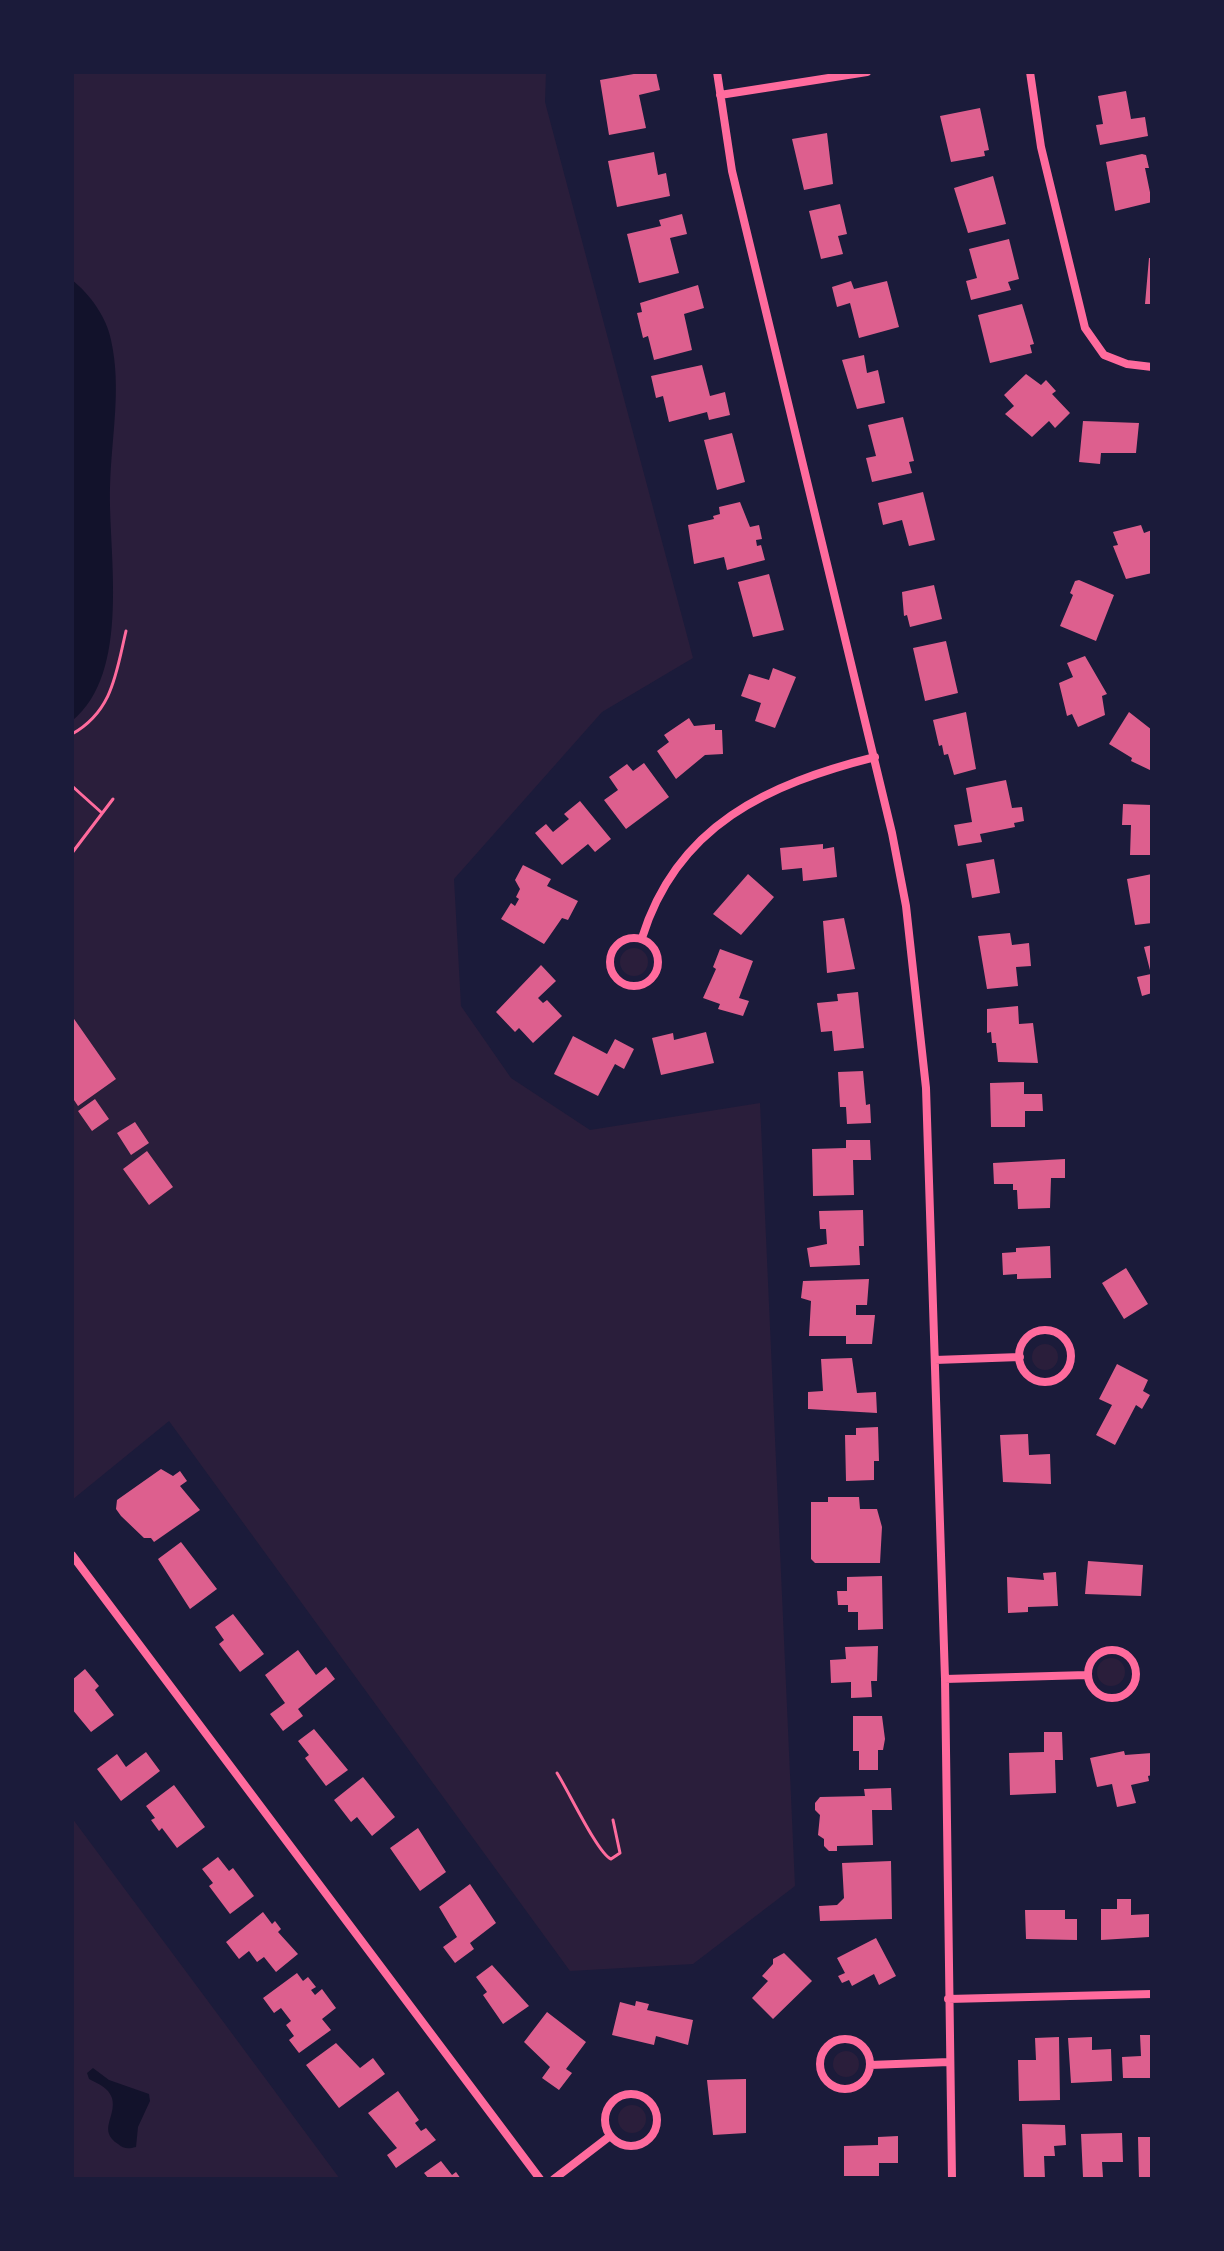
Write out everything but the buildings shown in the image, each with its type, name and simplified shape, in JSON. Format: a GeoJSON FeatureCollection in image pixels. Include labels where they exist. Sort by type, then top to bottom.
{"type":"FeatureCollection","features":[{"type":"Feature","properties":{"kind":"street"},"geometry":{"type":"LineString","coordinates":[[717,72],[732,171],[875,757],[906,906],[921,1012],[945,1679],[952,2179]]}},
{"type":"Feature","properties":{"kind":"street"},"geometry":{"type":"LineString","coordinates":[[720,95],[867,72]]}},
{"type":"Feature","properties":{"kind":"street"},"geometry":{"type":"LineString","coordinates":[[1030,72],[1041,147],[1085,328],[1104,355],[1127,364],[1152,367]]}},
{"type":"Feature","properties":{"kind":"street"},"geometry":{"type":"LineString","coordinates":[[642,938],[654,903],[671,876],[695,846],[726,817],[803,777],[875,757]]}},
{"type":"Feature","properties":{"kind":"street"},"geometry":{"type":"LineString","coordinates":[[634,937],[642,938],[655,947],[659,963],[653,978],[631,986],[612,972],[610,957],[619,943],[634,937]]}},
{"type":"Feature","properties":{"kind":"street"},"geometry":{"type":"LineString","coordinates":[[1047,1331],[1065,1340],[1071,1353],[1064,1374],[1044,1382],[1029,1377],[1020,1357],[1028,1338],[1047,1331]]}},
{"type":"Feature","properties":{"kind":"street"},"geometry":{"type":"LineString","coordinates":[[935,1360],[1020,1357]]}},
{"type":"Feature","properties":{"kind":"street"},"geometry":{"type":"LineString","coordinates":[[72,1555],[540,2179]]}},
{"type":"Feature","properties":{"kind":"street"},"geometry":{"type":"LineString","coordinates":[[1115,1649],[1130,1657],[1136,1673],[1135,1682],[1125,1695],[1108,1698],[1093,1690],[1087,1675],[1089,1666],[1099,1653],[1115,1649]]}},
{"type":"Feature","properties":{"kind":"street"},"geometry":{"type":"LineString","coordinates":[[945,1679],[1087,1675]]}},
{"type":"Feature","properties":{"kind":"street"},"geometry":{"type":"LineString","coordinates":[[948,1999],[1152,1994]]}},
{"type":"Feature","properties":{"kind":"street"},"geometry":{"type":"LineString","coordinates":[[850,2040],[865,2049],[870,2065],[859,2085],[844,2089],[825,2078],[820,2063],[827,2047],[834,2042],[850,2040]]}},
{"type":"Feature","properties":{"kind":"street"},"geometry":{"type":"LineString","coordinates":[[870,2065],[949,2062]]}},
{"type":"Feature","properties":{"kind":"street"},"geometry":{"type":"LineString","coordinates":[[634,2094],[650,2101],[658,2116],[655,2133],[649,2140],[642,2145],[625,2146],[610,2136],[605,2120],[611,2103],[634,2094]]}},
{"type":"Feature","properties":{"kind":"street"},"geometry":{"type":"LineString","coordinates":[[554,2179],[610,2136]]}},
{"type":"Feature","properties":{"kind":"path"},"geometry":{"type":"LineString","coordinates":[[72,734],[89,724],[106,704],[126,631]]}},
{"type":"Feature","properties":{"kind":"path"},"geometry":{"type":"LineString","coordinates":[[72,786],[103,814]]}},
{"type":"Feature","properties":{"kind":"path"},"geometry":{"type":"LineString","coordinates":[[72,853],[113,799]]}},
{"type":"Feature","properties":{"kind":"path"},"geometry":{"type":"LineString","coordinates":[[557,1773],[580,1809],[598,1848],[611,1859],[620,1853],[613,1820]]}},
{"type":"Feature","properties":{"kind":"shaded area"},"geometry":{"type":"Polygon","coordinates":[[[72,72],[546,72],[545,102],[693,658],[602,712],[454,879],[461,1006],[511,1078],[590,1130],[760,1103],[795,1886],[693,1964],[570,1971],[169,1421],[72,1500],[72,72]]]}},
{"type":"Feature","properties":{"kind":"shaded area"},"geometry":{"type":"Polygon","coordinates":[[[72,280],[91,299],[106,323],[114,358],[116,395],[110,487],[113,611],[110,643],[103,673],[91,700],[72,721],[72,280]]]}},
{"type":"Feature","properties":{"kind":"shaded area"},"geometry":{"type":"Polygon","coordinates":[[[634,948],[644,952],[648,962],[644,972],[634,976],[624,972],[620,962],[624,952],[634,948]]]}},
{"type":"Feature","properties":{"kind":"shaded area"},"geometry":{"type":"Polygon","coordinates":[[[1045,1344],[1054,1348],[1058,1357],[1054,1366],[1045,1370],[1036,1366],[1032,1357],[1036,1348],[1045,1344]]]}},
{"type":"Feature","properties":{"kind":"shaded area"},"geometry":{"type":"Polygon","coordinates":[[[1111,1658],[1121,1662],[1125,1672],[1121,1682],[1111,1686],[1101,1682],[1097,1672],[1101,1662],[1111,1658]]]}},
{"type":"Feature","properties":{"kind":"shaded area"},"geometry":{"type":"Polygon","coordinates":[[[72,1818],[340,2179],[72,2179],[72,1818]]]}},
{"type":"Feature","properties":{"kind":"shaded area"},"geometry":{"type":"Polygon","coordinates":[[[846,2051],[855,2055],[859,2064],[855,2073],[846,2077],[837,2073],[833,2064],[837,2055],[846,2051]]]}},
{"type":"Feature","properties":{"kind":"shaded area"},"geometry":{"type":"Polygon","coordinates":[[[93,2068],[109,2080],[149,2094],[150,2101],[138,2127],[136,2147],[122,2147],[109,2134],[112,2098],[105,2088],[89,2079],[87,2073],[93,2068]]]}},
{"type":"Feature","properties":{"kind":"shaded area"},"geometry":{"type":"Polygon","coordinates":[[[632,2105],[642,2109],[646,2119],[642,2129],[632,2133],[622,2129],[618,2119],[622,2109],[632,2105]]]}}]}
